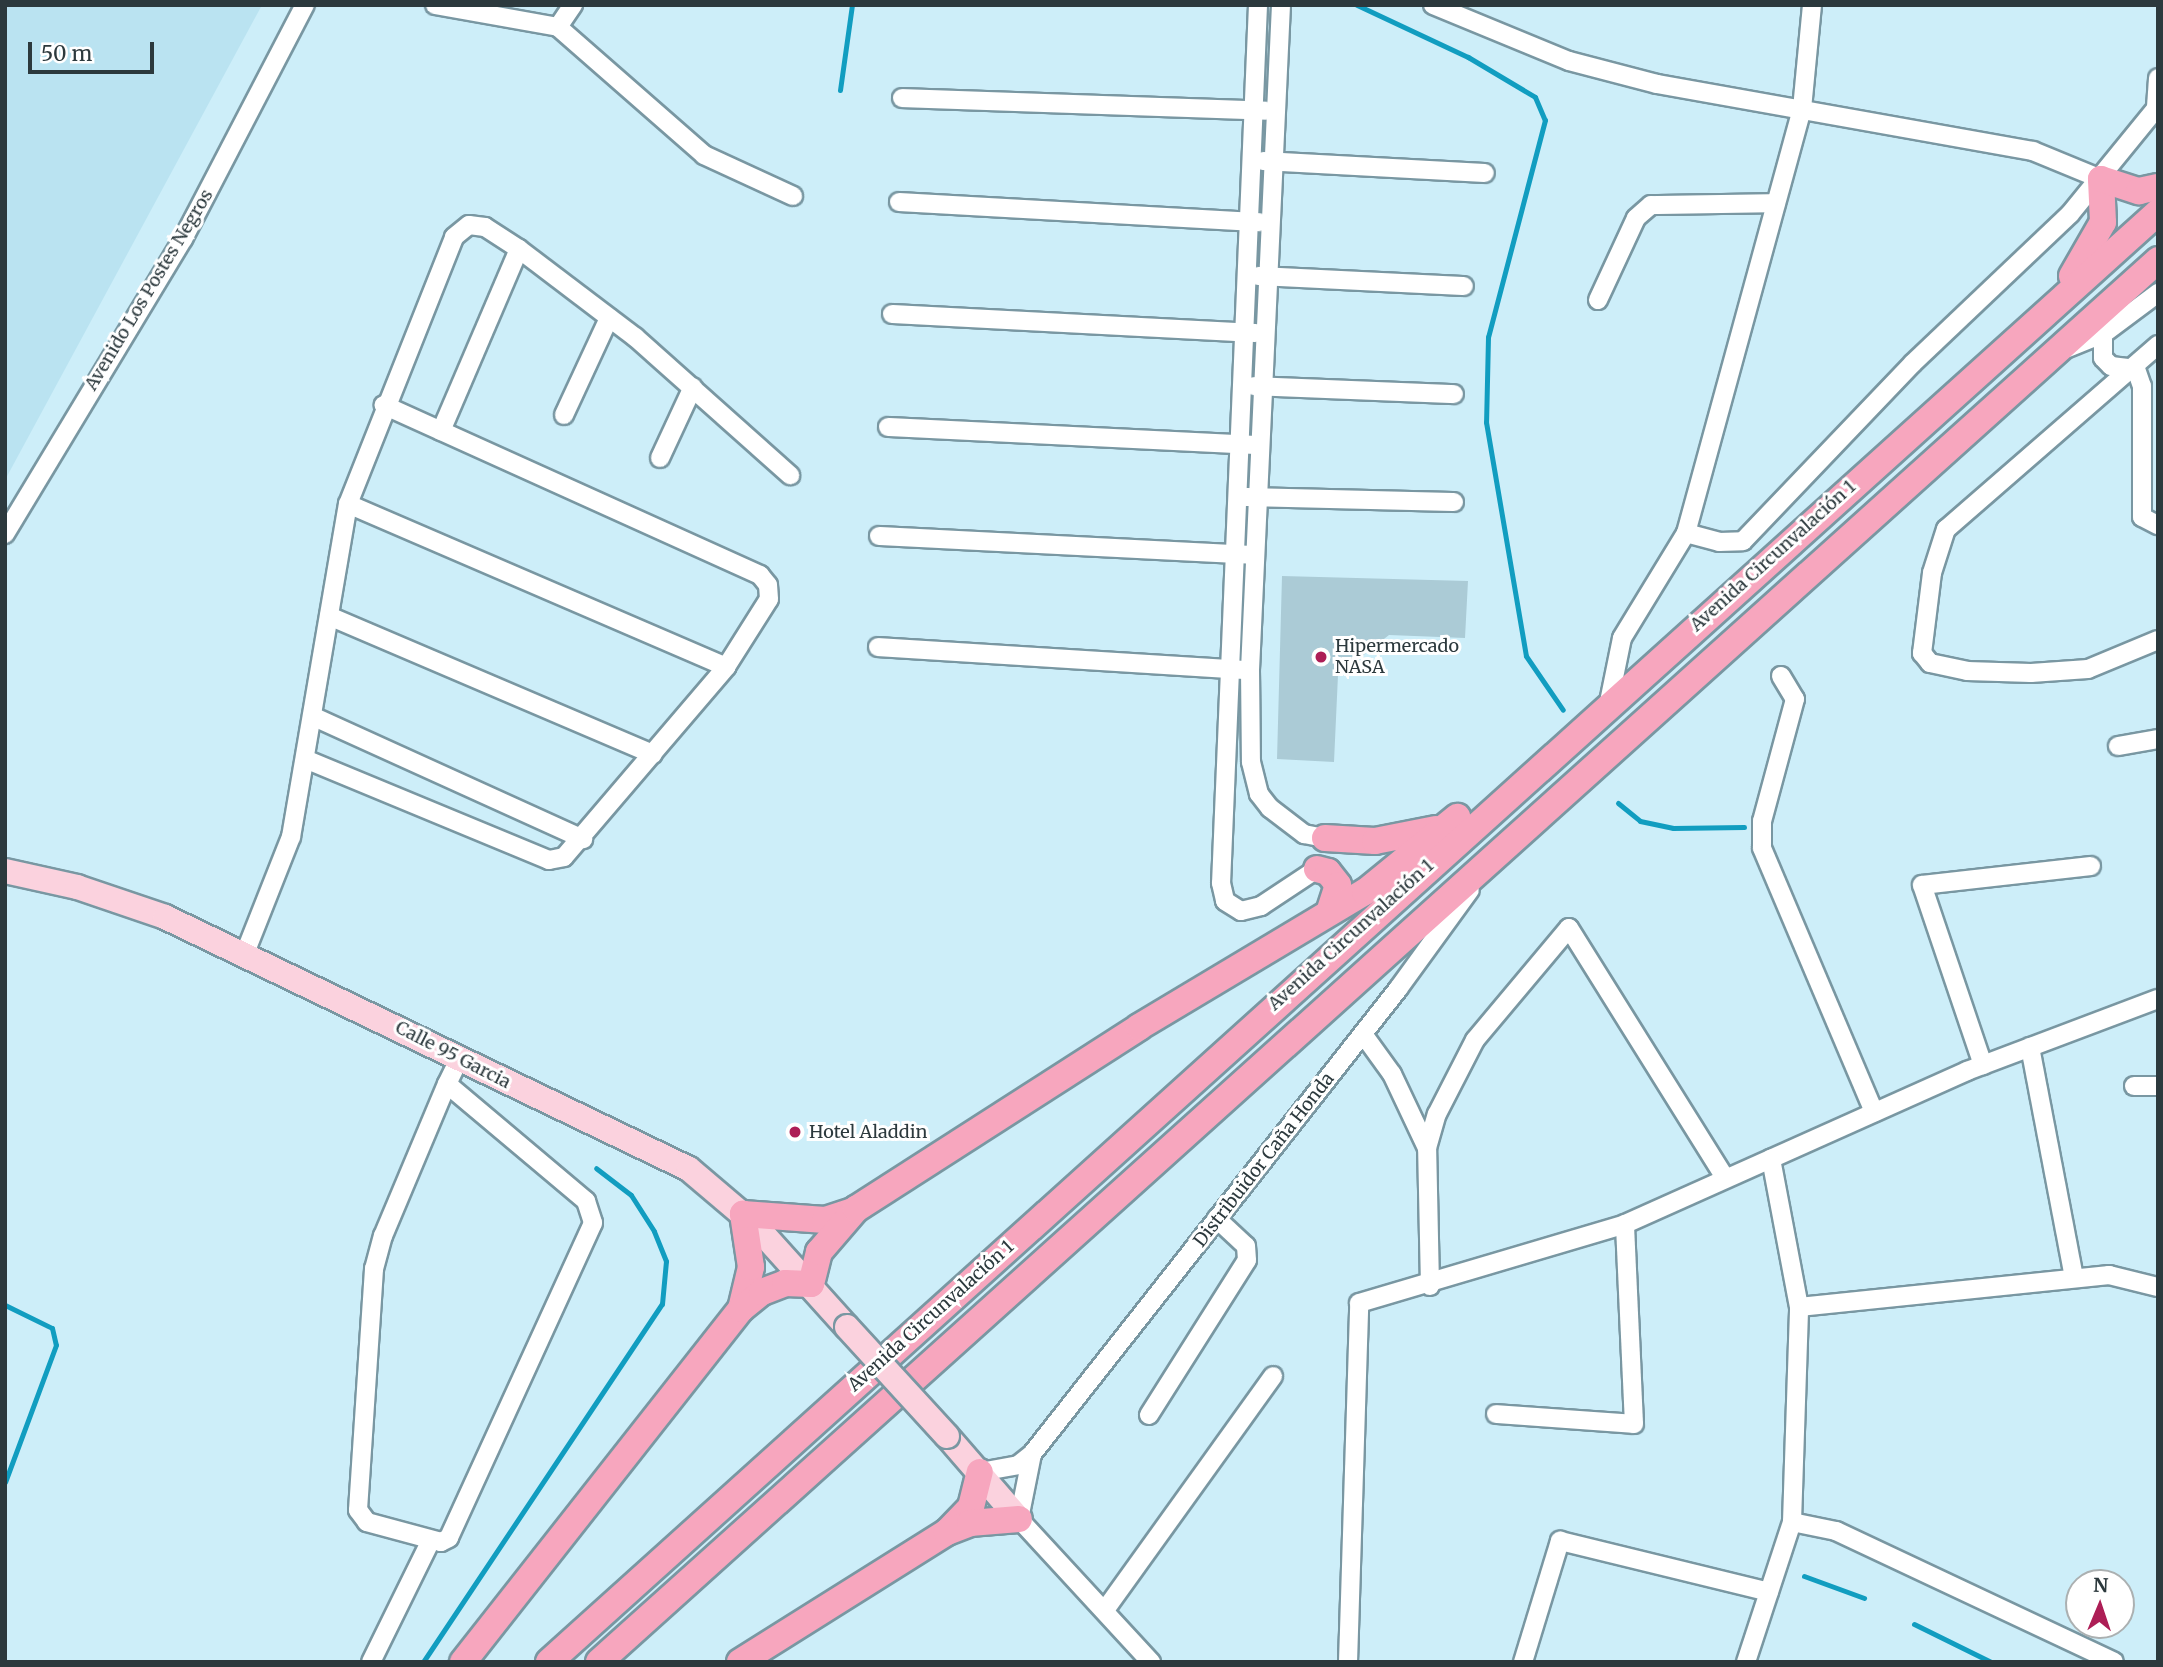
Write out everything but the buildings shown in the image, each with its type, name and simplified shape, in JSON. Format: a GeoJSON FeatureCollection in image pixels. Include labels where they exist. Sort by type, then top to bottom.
{"type":"FeatureCollection","features":[{"type":"Feature","properties":{"kind":"main road"},"geometry":{"type":"LineString","coordinates":[[2046,312],[2089,254],[2103,222],[2101,179],[2139,191],[2158,187]]}},
{"type":"Feature","properties":{"kind":"main road","name":"Avenida Circunvalación 1"},"geometry":{"type":"LineString","coordinates":[[549,1662],[1609,702],[2158,212]]}},
{"type":"Feature","properties":{"kind":"main road","name":"Avenida Circunvalación 1"},"geometry":{"type":"LineString","coordinates":[[599,1662],[2158,260]]}},
{"type":"Feature","properties":{"kind":"main road"},"geometry":{"type":"LineString","coordinates":[[741,1309],[751,1267],[743,1214],[825,1220],[856,1209],[1139,1027],[1365,892],[1445,827],[1566,741]]}},
{"type":"Feature","properties":{"kind":"main road"},"geometry":{"type":"LineString","coordinates":[[1325,838],[1402,838],[1445,827]]}},
{"type":"Feature","properties":{"kind":"main road"},"geometry":{"type":"LineString","coordinates":[[1317,869],[1328,872],[1338,885],[1329,913]]}},
{"type":"Feature","properties":{"kind":"main road"},"geometry":{"type":"LineString","coordinates":[[463,1662],[741,1309],[773,1287],[811,1283],[819,1252],[856,1209]]}},
{"type":"Feature","properties":{"kind":"main road"},"geometry":{"type":"LineString","coordinates":[[947,1532],[971,1507],[980,1472]]}},
{"type":"Feature","properties":{"kind":"main road"},"geometry":{"type":"LineString","coordinates":[[740,1662],[947,1532],[970,1523],[1019,1518]]}},
{"type":"Feature","properties":{"kind":"street","name":"Avenido Los Postes Negros"},"geometry":{"type":"LineString","coordinates":[[5,534],[184,239],[305,5]]}},
{"type":"Feature","properties":{"kind":"street"},"geometry":{"type":"LineString","coordinates":[[435,5],[558,27],[704,155],[793,196]]}},
{"type":"Feature","properties":{"kind":"street"},"geometry":{"type":"LineString","coordinates":[[558,27],[573,5]]}},
{"type":"Feature","properties":{"kind":"street"},"geometry":{"type":"LineString","coordinates":[[1258,5],[1237,555],[1221,883],[1225,901],[1241,911],[1261,906],[1317,869]]}},
{"type":"Feature","properties":{"kind":"street"},"geometry":{"type":"LineString","coordinates":[[1281,5],[1250,670],[1251,762],[1259,794],[1284,821],[1325,838]]}},
{"type":"Feature","properties":{"kind":"street"},"geometry":{"type":"LineString","coordinates":[[1433,5],[1569,61],[1802,109],[2033,151],[2101,179]]}},
{"type":"Feature","properties":{"kind":"street"},"geometry":{"type":"LineString","coordinates":[[1609,702],[1622,638],[1686,533],[1802,109],[1812,5]]}},
{"type":"Feature","properties":{"kind":"street"},"geometry":{"type":"LineString","coordinates":[[1256,53],[1279,54]]}},
{"type":"Feature","properties":{"kind":"street"},"geometry":{"type":"LineString","coordinates":[[1686,533],[1719,542],[1743,541],[2101,179],[2157,106],[2158,78]]}},
{"type":"Feature","properties":{"kind":"street"},"geometry":{"type":"LineString","coordinates":[[902,98],[1276,111]]}},
{"type":"Feature","properties":{"kind":"street"},"geometry":{"type":"LineString","coordinates":[[1252,160],[1485,173]]}},
{"type":"Feature","properties":{"kind":"street"},"geometry":{"type":"LineString","coordinates":[[899,202],[1271,223]]}},
{"type":"Feature","properties":{"kind":"street"},"geometry":{"type":"LineString","coordinates":[[1598,300],[1636,218],[1651,205],[1776,203]]}},
{"type":"Feature","properties":{"kind":"street"},"geometry":{"type":"LineString","coordinates":[[245,953],[284,862],[306,759],[348,504],[384,405],[454,237],[469,225],[485,227],[519,249],[610,318],[693,387],[790,475]]}},
{"type":"Feature","properties":{"kind":"street"},"geometry":{"type":"LineString","coordinates":[[441,431],[519,249]]}},
{"type":"Feature","properties":{"kind":"street"},"geometry":{"type":"LineString","coordinates":[[1248,275],[1464,286]]}},
{"type":"Feature","properties":{"kind":"street"},"geometry":{"type":"LineString","coordinates":[[2051,354],[2103,334],[2158,293]]}},
{"type":"Feature","properties":{"kind":"street"},"geometry":{"type":"LineString","coordinates":[[892,314],[1266,334]]}},
{"type":"Feature","properties":{"kind":"street"},"geometry":{"type":"LineString","coordinates":[[564,415],[610,318]]}},
{"type":"Feature","properties":{"kind":"street"},"geometry":{"type":"LineString","coordinates":[[2103,334],[2103,358],[2111,366],[2136,369]]}},
{"type":"Feature","properties":{"kind":"street"},"geometry":{"type":"LineString","coordinates":[[2158,345],[2136,369],[1946,529],[1932,573],[1922,653],[1930,663],[1967,671],[2031,673],[2088,669],[2158,640]]}},
{"type":"Feature","properties":{"kind":"street"},"geometry":{"type":"LineString","coordinates":[[2136,369],[2142,386],[2142,517],[2158,525]]}},
{"type":"Feature","properties":{"kind":"street"},"geometry":{"type":"LineString","coordinates":[[660,458],[693,387]]}},
{"type":"Feature","properties":{"kind":"street"},"geometry":{"type":"LineString","coordinates":[[1243,387],[1454,394]]}},
{"type":"Feature","properties":{"kind":"street"},"geometry":{"type":"LineString","coordinates":[[306,759],[549,860],[564,857],[583,839],[726,667],[769,599],[768,585],[760,575],[384,405]]}},
{"type":"Feature","properties":{"kind":"street"},"geometry":{"type":"LineString","coordinates":[[888,427],[1260,446]]}},
{"type":"Feature","properties":{"kind":"street"},"geometry":{"type":"LineString","coordinates":[[1239,498],[1454,502]]}},
{"type":"Feature","properties":{"kind":"street"},"geometry":{"type":"LineString","coordinates":[[348,504],[726,667]]}},
{"type":"Feature","properties":{"kind":"street"},"geometry":{"type":"LineString","coordinates":[[879,536],[1255,555]]}},
{"type":"Feature","properties":{"kind":"street"},"geometry":{"type":"LineString","coordinates":[[329,616],[653,754]]}},
{"type":"Feature","properties":{"kind":"street"},"geometry":{"type":"LineString","coordinates":[[878,647],[1250,670]]}},
{"type":"Feature","properties":{"kind":"street"},"geometry":{"type":"LineString","coordinates":[[1781,676],[1795,699],[1762,821],[1762,848],[1874,1112]]}},
{"type":"Feature","properties":{"kind":"street"},"geometry":{"type":"LineString","coordinates":[[312,716],[583,839]]}},
{"type":"Feature","properties":{"kind":"street"},"geometry":{"type":"LineString","coordinates":[[2118,746],[2158,739]]}},
{"type":"Feature","properties":{"kind":"street","name":"Distribuidor Caña Honda"},"geometry":{"type":"LineString","coordinates":[[980,1472],[1018,1465],[1032,1454],[1363,1034],[1490,862]]}},
{"type":"Feature","properties":{"kind":"street"},"geometry":{"type":"LineString","coordinates":[[1983,1065],[1922,885],[2091,866]]}},
{"type":"Feature","properties":{"kind":"street","name":"Calle 95 Garcia"},"geometry":{"type":"LineString","coordinates":[[5,871],[160,915],[245,953],[689,1169],[743,1214],[811,1283],[847,1327],[1019,1518]]}},
{"type":"Feature","properties":{"kind":"street"},"geometry":{"type":"LineString","coordinates":[[1430,1286],[1427,1148],[1454,1073],[1475,1040],[1569,928],[1725,1178]]}},
{"type":"Feature","properties":{"kind":"street"},"geometry":{"type":"LineString","coordinates":[[1348,1662],[1359,1303],[1430,1286],[1625,1224],[1983,1065],[2158,999]]}},
{"type":"Feature","properties":{"kind":"street"},"geometry":{"type":"LineString","coordinates":[[1363,1034],[1392,1074],[1427,1148]]}},
{"type":"Feature","properties":{"kind":"street"},"geometry":{"type":"LineString","coordinates":[[2030,1047],[2074,1278]]}},
{"type":"Feature","properties":{"kind":"street"},"geometry":{"type":"LineString","coordinates":[[447,1084],[586,1201],[593,1223],[449,1538],[431,1541],[367,1522],[358,1510],[374,1269],[447,1084],[460,1059]]}},
{"type":"Feature","properties":{"kind":"street"},"geometry":{"type":"LineString","coordinates":[[2134,1086],[2158,1086]]}},
{"type":"Feature","properties":{"kind":"street"},"geometry":{"type":"LineString","coordinates":[[1746,1662],[1793,1522],[1799,1307],[1771,1158]]}},
{"type":"Feature","properties":{"kind":"street"},"geometry":{"type":"LineString","coordinates":[[1149,1415],[1247,1260],[1246,1246],[1217,1219]]}},
{"type":"Feature","properties":{"kind":"street"},"geometry":{"type":"LineString","coordinates":[[1496,1414],[1634,1424],[1625,1224]]}},
{"type":"Feature","properties":{"kind":"street"},"geometry":{"type":"LineString","coordinates":[[1799,1307],[2109,1275],[2158,1287]]}},
{"type":"Feature","properties":{"kind":"street"},"geometry":{"type":"LineString","coordinates":[[1105,1610],[1273,1376]]}},
{"type":"Feature","properties":{"kind":"street","name":"Distribuidor Caña Honda"},"geometry":{"type":"LineString","coordinates":[[1019,1518],[1032,1454]]}},
{"type":"Feature","properties":{"kind":"street"},"geometry":{"type":"LineString","coordinates":[[1019,1518],[1151,1662]]}},
{"type":"Feature","properties":{"kind":"street"},"geometry":{"type":"LineString","coordinates":[[1793,1522],[1836,1531],[2114,1662]]}},
{"type":"Feature","properties":{"kind":"street"},"geometry":{"type":"LineString","coordinates":[[371,1662],[431,1541]]}},
{"type":"Feature","properties":{"kind":"street"},"geometry":{"type":"LineString","coordinates":[[1523,1662],[1560,1541],[1769,1592]]}},
{"type":"Feature","properties":{"kind":"shaded area"},"geometry":{"type":"Polygon","coordinates":[[[5,5],[262,5],[5,480],[5,5]]]}},
{"type":"Feature","properties":{"kind":"waterway"},"geometry":{"type":"LineString","coordinates":[[840,90],[852,5]]}},
{"type":"Feature","properties":{"kind":"waterway"},"geometry":{"type":"LineString","coordinates":[[1357,5],[1468,57],[1535,97],[1545,120],[1488,337],[1486,422],[1526,656],[1563,710]]}},
{"type":"Feature","properties":{"kind":"waterway"},"geometry":{"type":"LineString","coordinates":[[1618,803],[1640,821],[1673,828],[1744,827]]}},
{"type":"Feature","properties":{"kind":"waterway"},"geometry":{"type":"LineString","coordinates":[[423,1662],[662,1304],[666,1261],[654,1231],[631,1195],[596,1168]]}},
{"type":"Feature","properties":{"kind":"waterway"},"geometry":{"type":"LineString","coordinates":[[5,1305],[52,1328],[56,1345],[5,1482]]}},
{"type":"Feature","properties":{"kind":"waterway"},"geometry":{"type":"LineString","coordinates":[[1804,1576],[1864,1598]]}},
{"type":"Feature","properties":{"kind":"waterway"},"geometry":{"type":"LineString","coordinates":[[1914,1624],[1991,1662]]}},
{"type":"Feature","properties":{"kind":"place","name":"Hipermercado NASA"},"geometry":{"type":"Point","coordinates":[1321,657]}},
{"type":"Feature","properties":{"kind":"place","name":"Hotel Aladdin"},"geometry":{"type":"Point","coordinates":[795,1132]}}]}
